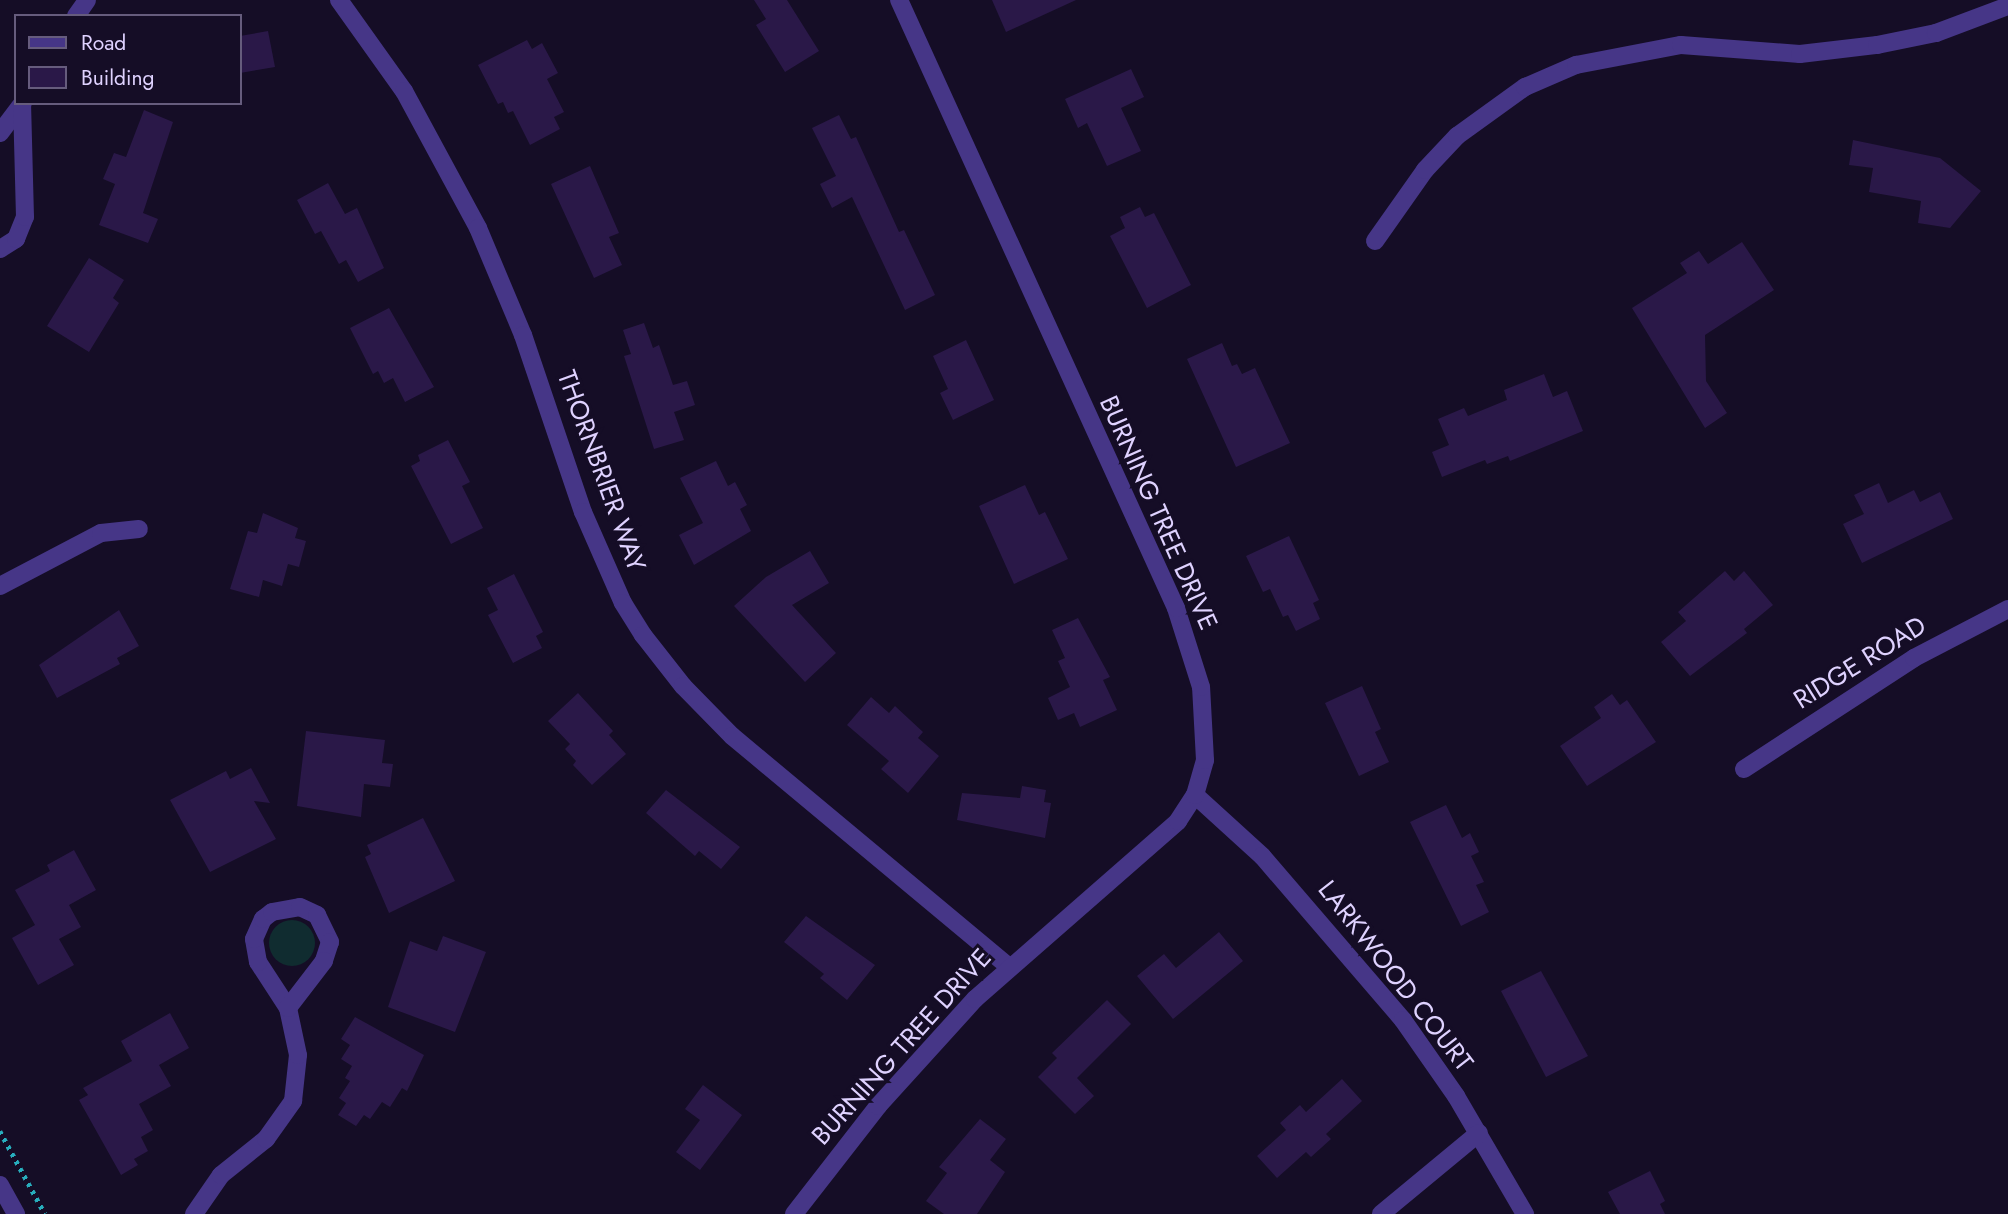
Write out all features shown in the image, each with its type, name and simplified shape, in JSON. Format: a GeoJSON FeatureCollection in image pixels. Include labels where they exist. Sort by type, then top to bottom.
{"type":"FeatureCollection","features":[{"type":"Feature","properties":{"kind":"street","name":"THORNBRIER WAY"},"geometry":{"type":"LineString","coordinates":[[339,0],[404,92],[478,228],[523,335],[593,538],[643,635],[683,685],[732,736],[1009,967]]}},
{"type":"Feature","properties":{"kind":"street","name":"BURNING TREE DRIVE"},"geometry":{"type":"LineString","coordinates":[[794,1214],[878,1106],[1009,967],[1178,821],[1195,795],[1205,760],[1205,716],[1191,650],[1176,608],[899,0]]}},
{"type":"Feature","properties":{"kind":"street"},"geometry":{"type":"LineString","coordinates":[[1375,242],[1425,170],[1457,136],[1525,87],[1576,65],[1681,46],[1800,54],[1877,45],[1936,33],[2008,6]]}},
{"type":"Feature","properties":{"kind":"street"},"geometry":{"type":"LineString","coordinates":[[0,133],[21,105]]}},
{"type":"Feature","properties":{"kind":"street"},"geometry":{"type":"LineString","coordinates":[[0,249],[16,239],[25,217],[22,105]]}},
{"type":"Feature","properties":{"kind":"street"},"geometry":{"type":"LineString","coordinates":[[0,586],[101,533],[139,528]]}},
{"type":"Feature","properties":{"kind":"street","name":"RIDGE ROAD"},"geometry":{"type":"LineString","coordinates":[[1744,769],[1913,658],[2008,609]]}},
{"type":"Feature","properties":{"kind":"street","name":"LARKWOOD COURT"},"geometry":{"type":"LineString","coordinates":[[1195,795],[1262,856],[1363,969],[1431,1058],[1479,1133],[1525,1214]]}},
{"type":"Feature","properties":{"kind":"street"},"geometry":{"type":"LineString","coordinates":[[194,1214],[221,1175],[266,1139],[292,1101],[298,1055],[288,1008],[258,962],[254,939],[263,919],[272,912],[300,907],[317,915],[330,942],[324,961],[288,1008]]}},
{"type":"Feature","properties":{"kind":"street"},"geometry":{"type":"LineString","coordinates":[[1381,1214],[1479,1133]]}},
{"type":"Feature","properties":{"kind":"street"},"geometry":{"type":"LineString","coordinates":[[0,1185],[16,1214]]}},
{"type":"Feature","properties":{"kind":"path"},"geometry":{"type":"LineString","coordinates":[[0,1131],[45,1214]]}},
{"type":"Feature","properties":{"kind":"green space"},"geometry":{"type":"Polygon","coordinates":[[[292,920],[308,927],[315,943],[308,959],[292,966],[276,959],[269,943],[276,927],[292,920]]]}},
{"type":"Feature","properties":{"kind":"building"},"geometry":{"type":"Polygon","coordinates":[[[754,0],[787,0],[819,51],[785,72],[756,25],[766,19],[754,0]]]}},
{"type":"Feature","properties":{"kind":"building"},"geometry":{"type":"Polygon","coordinates":[[[992,0],[1076,0],[1006,32],[992,0]]]}},
{"type":"Feature","properties":{"kind":"building"},"geometry":{"type":"Polygon","coordinates":[[[268,31],[275,67],[242,73],[242,36],[268,31]]]}},
{"type":"Feature","properties":{"kind":"building"},"geometry":{"type":"Polygon","coordinates":[[[527,40],[532,49],[542,43],[558,73],[547,79],[564,112],[554,117],[560,129],[530,145],[513,111],[508,113],[503,102],[498,104],[478,65],[527,40]]]}},
{"type":"Feature","properties":{"kind":"building"},"geometry":{"type":"Polygon","coordinates":[[[1131,69],[1144,97],[1121,108],[1141,151],[1107,166],[1087,123],[1078,128],[1065,99],[1131,69]]]}},
{"type":"Feature","properties":{"kind":"building"},"geometry":{"type":"Polygon","coordinates":[[[144,110],[173,122],[143,213],[158,219],[148,243],[99,225],[115,184],[103,179],[114,153],[126,157],[144,110]]]}},
{"type":"Feature","properties":{"kind":"building"},"geometry":{"type":"Polygon","coordinates":[[[839,115],[851,139],[856,137],[899,232],[904,230],[935,295],[905,310],[852,197],[832,208],[820,184],[836,176],[812,128],[839,115]]]}},
{"type":"Feature","properties":{"kind":"building"},"geometry":{"type":"Polygon","coordinates":[[[1853,140],[1940,158],[1981,191],[1950,228],[1918,223],[1921,201],[1869,192],[1873,168],[1849,165],[1853,140]]]}},
{"type":"Feature","properties":{"kind":"building"},"geometry":{"type":"Polygon","coordinates":[[[590,166],[619,233],[609,237],[622,265],[594,278],[551,184],[590,166]]]}},
{"type":"Feature","properties":{"kind":"building"},"geometry":{"type":"Polygon","coordinates":[[[328,183],[345,214],[357,208],[384,268],[358,282],[346,260],[339,264],[321,231],[315,234],[297,200],[328,183]]]}},
{"type":"Feature","properties":{"kind":"building"},"geometry":{"type":"Polygon","coordinates":[[[1140,207],[1145,217],[1154,213],[1191,285],[1147,308],[1110,236],[1125,228],[1120,217],[1140,207]]]}},
{"type":"Feature","properties":{"kind":"building"},"geometry":{"type":"Polygon","coordinates":[[[1742,242],[1774,290],[1705,335],[1706,381],[1727,413],[1705,428],[1632,308],[1687,273],[1680,263],[1699,251],[1708,264],[1742,242]]]}},
{"type":"Feature","properties":{"kind":"building"},"geometry":{"type":"Polygon","coordinates":[[[89,258],[124,280],[113,298],[119,303],[89,352],[47,326],[89,258]]]}},
{"type":"Feature","properties":{"kind":"building"},"geometry":{"type":"Polygon","coordinates":[[[389,308],[434,387],[405,402],[393,378],[384,383],[378,371],[373,374],[350,328],[389,308]]]}},
{"type":"Feature","properties":{"kind":"building"},"geometry":{"type":"Polygon","coordinates":[[[644,323],[653,348],[659,345],[673,385],[687,381],[695,405],[674,412],[684,440],[654,449],[624,356],[631,354],[623,330],[644,323]]]}},
{"type":"Feature","properties":{"kind":"building"},"geometry":{"type":"Polygon","coordinates":[[[966,340],[994,400],[953,420],[940,393],[948,389],[933,356],[966,340]]]}},
{"type":"Feature","properties":{"kind":"building"},"geometry":{"type":"Polygon","coordinates":[[[1222,343],[1232,366],[1237,364],[1242,374],[1255,368],[1290,443],[1236,467],[1187,359],[1222,343]]]}},
{"type":"Feature","properties":{"kind":"building"},"geometry":{"type":"Polygon","coordinates":[[[1544,374],[1553,397],[1567,391],[1583,431],[1510,461],[1508,456],[1487,464],[1485,460],[1442,477],[1432,452],[1449,445],[1438,419],[1464,408],[1468,416],[1507,400],[1504,390],[1544,374]]]}},
{"type":"Feature","properties":{"kind":"building"},"geometry":{"type":"Polygon","coordinates":[[[448,440],[470,482],[462,486],[483,528],[451,544],[411,466],[420,461],[418,455],[448,440]]]}},
{"type":"Feature","properties":{"kind":"building"},"geometry":{"type":"Polygon","coordinates":[[[716,461],[728,486],[735,482],[747,505],[740,509],[751,531],[694,565],[679,535],[703,523],[680,478],[716,461]]]}},
{"type":"Feature","properties":{"kind":"building"},"geometry":{"type":"Polygon","coordinates":[[[1879,483],[1888,503],[1914,490],[1920,502],[1940,492],[1953,519],[1862,563],[1843,524],[1864,514],[1854,495],[1879,483]]]}},
{"type":"Feature","properties":{"kind":"building"},"geometry":{"type":"Polygon","coordinates":[[[1025,485],[1039,515],[1045,512],[1068,559],[1014,584],[979,506],[1025,485]]]}},
{"type":"Feature","properties":{"kind":"building"},"geometry":{"type":"Polygon","coordinates":[[[263,513],[298,528],[295,538],[306,541],[299,567],[288,564],[282,586],[263,580],[259,597],[230,589],[248,531],[257,533],[263,513]]]}},
{"type":"Feature","properties":{"kind":"building"},"geometry":{"type":"Polygon","coordinates":[[[1289,536],[1319,600],[1313,603],[1320,619],[1296,631],[1288,615],[1283,617],[1270,589],[1263,592],[1246,556],[1289,536]]]}},
{"type":"Feature","properties":{"kind":"building"},"geometry":{"type":"Polygon","coordinates":[[[810,551],[829,583],[792,605],[836,653],[805,682],[734,606],[766,577],[810,551]]]}},
{"type":"Feature","properties":{"kind":"building"},"geometry":{"type":"Polygon","coordinates":[[[1725,571],[1734,581],[1744,571],[1773,605],[1744,629],[1747,633],[1690,676],[1661,642],[1686,621],[1678,612],[1725,571]]]}},
{"type":"Feature","properties":{"kind":"building"},"geometry":{"type":"Polygon","coordinates":[[[514,574],[543,632],[536,636],[542,648],[513,663],[488,615],[498,610],[487,588],[514,574]]]}},
{"type":"Feature","properties":{"kind":"building"},"geometry":{"type":"Polygon","coordinates":[[[119,610],[139,646],[117,658],[120,664],[57,698],[39,665],[119,610]]]}},
{"type":"Feature","properties":{"kind":"building"},"geometry":{"type":"Polygon","coordinates":[[[1078,618],[1110,677],[1103,680],[1117,710],[1080,727],[1074,713],[1058,720],[1048,698],[1070,687],[1058,661],[1065,658],[1052,630],[1078,618]]]}},
{"type":"Feature","properties":{"kind":"building"},"geometry":{"type":"Polygon","coordinates":[[[1362,686],[1381,729],[1375,732],[1389,762],[1359,776],[1325,703],[1362,686]]]}},
{"type":"Feature","properties":{"kind":"building"},"geometry":{"type":"Polygon","coordinates":[[[578,693],[613,731],[609,735],[626,754],[592,785],[573,765],[576,761],[565,749],[570,744],[548,721],[578,693]]]}},
{"type":"Feature","properties":{"kind":"building"},"geometry":{"type":"Polygon","coordinates":[[[1612,694],[1620,705],[1627,700],[1656,742],[1587,786],[1560,746],[1601,718],[1594,707],[1612,694]]]}},
{"type":"Feature","properties":{"kind":"building"},"geometry":{"type":"Polygon","coordinates":[[[871,697],[889,713],[895,706],[923,732],[918,738],[939,756],[908,793],[881,769],[889,761],[847,725],[871,697]]]}},
{"type":"Feature","properties":{"kind":"building"},"geometry":{"type":"Polygon","coordinates":[[[306,731],[385,740],[382,763],[393,764],[390,787],[364,784],[361,817],[297,806],[306,731]]]}},
{"type":"Feature","properties":{"kind":"building"},"geometry":{"type":"Polygon","coordinates":[[[251,768],[270,803],[254,801],[276,839],[210,872],[170,800],[226,771],[230,779],[251,768]]]}},
{"type":"Feature","properties":{"kind":"building"},"geometry":{"type":"Polygon","coordinates":[[[1022,786],[1046,790],[1044,802],[1051,803],[1045,838],[957,820],[962,793],[1020,798],[1022,786]]]}},
{"type":"Feature","properties":{"kind":"building"},"geometry":{"type":"Polygon","coordinates":[[[666,790],[740,847],[721,869],[699,851],[695,856],[646,813],[666,790]]]}},
{"type":"Feature","properties":{"kind":"building"},"geometry":{"type":"Polygon","coordinates":[[[1446,805],[1462,838],[1470,833],[1479,852],[1471,856],[1484,882],[1476,885],[1489,912],[1461,926],[1410,822],[1446,805]]]}},
{"type":"Feature","properties":{"kind":"building"},"geometry":{"type":"Polygon","coordinates":[[[423,818],[455,881],[389,913],[365,857],[371,854],[367,845],[423,818]]]}},
{"type":"Feature","properties":{"kind":"building"},"geometry":{"type":"Polygon","coordinates":[[[74,850],[96,890],[69,905],[81,927],[59,939],[74,965],[38,985],[12,938],[35,925],[15,890],[50,871],[47,865],[74,850]]]}},
{"type":"Feature","properties":{"kind":"building"},"geometry":{"type":"Polygon","coordinates":[[[806,916],[875,965],[847,1000],[820,978],[824,974],[784,942],[806,916]]]}},
{"type":"Feature","properties":{"kind":"building"},"geometry":{"type":"Polygon","coordinates":[[[1219,932],[1243,961],[1173,1019],[1137,976],[1164,954],[1176,968],[1219,932]]]}},
{"type":"Feature","properties":{"kind":"building"},"geometry":{"type":"Polygon","coordinates":[[[443,936],[486,952],[455,1032],[388,1007],[410,941],[437,951],[443,936]]]}},
{"type":"Feature","properties":{"kind":"building"},"geometry":{"type":"Polygon","coordinates":[[[1541,971],[1588,1056],[1546,1077],[1501,991],[1541,971]]]}},
{"type":"Feature","properties":{"kind":"building"},"geometry":{"type":"Polygon","coordinates":[[[1107,1000],[1131,1024],[1077,1078],[1094,1096],[1075,1114],[1038,1077],[1057,1058],[1052,1053],[1107,1000]]]}},
{"type":"Feature","properties":{"kind":"building"},"geometry":{"type":"Polygon","coordinates":[[[170,1013],[189,1048],[159,1065],[171,1086],[139,1104],[153,1130],[141,1137],[148,1151],[134,1159],[138,1165],[121,1175],[79,1100],[88,1095],[83,1088],[132,1061],[121,1041],[170,1013]]]}},
{"type":"Feature","properties":{"kind":"building"},"geometry":{"type":"Polygon","coordinates":[[[355,1017],[424,1055],[407,1091],[402,1088],[390,1107],[382,1102],[370,1119],[364,1115],[356,1126],[338,1115],[346,1103],[339,1098],[350,1081],[345,1078],[352,1066],[341,1059],[350,1045],[341,1039],[355,1017]]]}},
{"type":"Feature","properties":{"kind":"building"},"geometry":{"type":"Polygon","coordinates":[[[1342,1079],[1362,1101],[1326,1134],[1331,1139],[1311,1157],[1306,1152],[1277,1178],[1257,1156],[1286,1130],[1280,1123],[1300,1105],[1306,1112],[1342,1079]]]}},
{"type":"Feature","properties":{"kind":"building"},"geometry":{"type":"Polygon","coordinates":[[[703,1085],[742,1115],[700,1170],[676,1152],[700,1120],[685,1109],[703,1085]]]}},
{"type":"Feature","properties":{"kind":"building"},"geometry":{"type":"Polygon","coordinates":[[[980,1119],[1006,1139],[990,1160],[1005,1172],[977,1214],[944,1214],[926,1201],[947,1173],[939,1167],[980,1119]]]}},
{"type":"Feature","properties":{"kind":"building"},"geometry":{"type":"Polygon","coordinates":[[[1650,1171],[1665,1201],[1660,1204],[1665,1214],[1620,1214],[1608,1192],[1650,1171]]]}}]}
